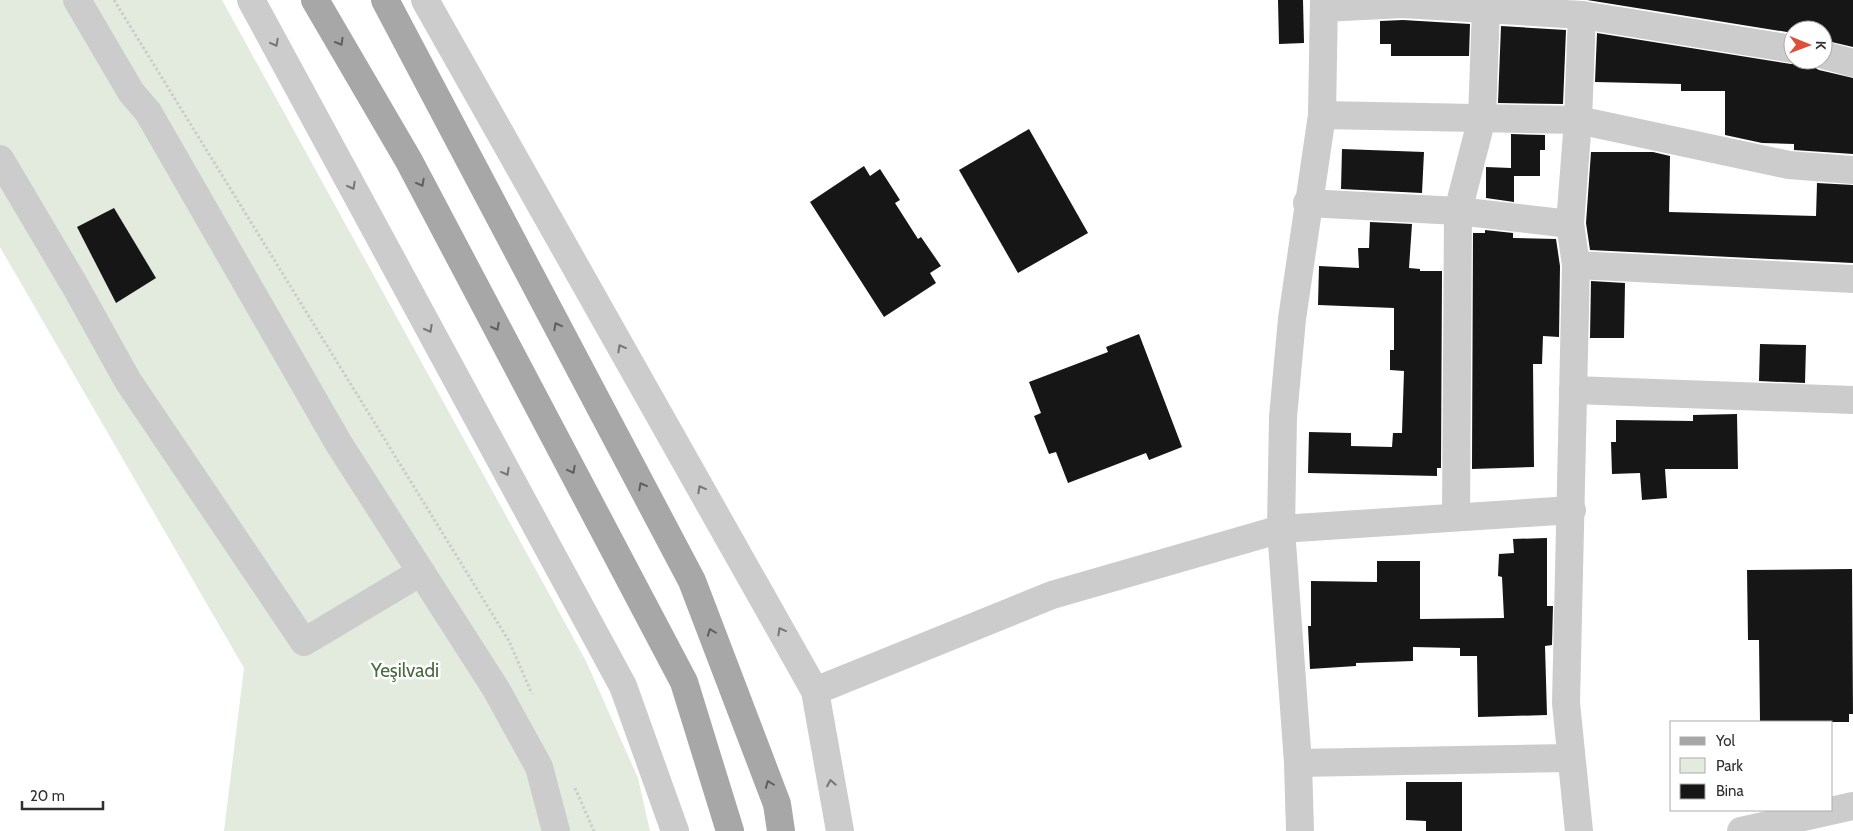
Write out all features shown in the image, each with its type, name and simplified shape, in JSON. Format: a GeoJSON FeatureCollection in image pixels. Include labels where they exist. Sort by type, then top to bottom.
{"type":"FeatureCollection","features":[{"type":"Feature","properties":{"kind":"main road"},"geometry":{"type":"LineString","coordinates":[[315,0],[409,161],[684,682],[730,831]]}},
{"type":"Feature","properties":{"kind":"main road"},"geometry":{"type":"LineString","coordinates":[[385,0],[692,581],[776,804],[781,831]]}},
{"type":"Feature","properties":{"kind":"street"},"geometry":{"type":"LineString","coordinates":[[78,0],[131,92],[148,112],[339,444],[496,689],[539,767],[556,831]]}},
{"type":"Feature","properties":{"kind":"street"},"geometry":{"type":"LineString","coordinates":[[252,0],[623,686],[676,831]]}},
{"type":"Feature","properties":{"kind":"street"},"geometry":{"type":"LineString","coordinates":[[425,0],[815,691],[840,831]]}},
{"type":"Feature","properties":{"kind":"street"},"geometry":{"type":"LineString","coordinates":[[1300,831],[1298,763],[1281,529],[1283,416],[1292,319],[1307,203],[1322,115],[1324,4],[1403,4],[1582,15],[1783,47]]}},
{"type":"Feature","properties":{"kind":"street"},"geometry":{"type":"LineString","coordinates":[[1456,517],[1458,212],[1482,118],[1486,8]]}},
{"type":"Feature","properties":{"kind":"street"},"geometry":{"type":"LineString","coordinates":[[1579,831],[1566,703],[1572,510],[1576,265],[1570,224],[1578,120],[1582,15]]}},
{"type":"Feature","properties":{"kind":"street"},"geometry":{"type":"LineString","coordinates":[[1833,57],[1853,62]]}},
{"type":"Feature","properties":{"kind":"street"},"geometry":{"type":"LineString","coordinates":[[1322,115],[1578,120],[1789,165],[1853,170]]}},
{"type":"Feature","properties":{"kind":"street"},"geometry":{"type":"LineString","coordinates":[[0,159],[74,284],[128,381],[304,642],[421,572]]}},
{"type":"Feature","properties":{"kind":"street"},"geometry":{"type":"LineString","coordinates":[[1307,203],[1458,212],[1570,224]]}},
{"type":"Feature","properties":{"kind":"street"},"geometry":{"type":"LineString","coordinates":[[1576,265],[1853,279]]}},
{"type":"Feature","properties":{"kind":"street"},"geometry":{"type":"LineString","coordinates":[[1573,390],[1853,400]]}},
{"type":"Feature","properties":{"kind":"street"},"geometry":{"type":"LineString","coordinates":[[815,691],[1052,595],[1281,529],[1572,510]]}},
{"type":"Feature","properties":{"kind":"street"},"geometry":{"type":"LineString","coordinates":[[1298,763],[1571,758]]}},
{"type":"Feature","properties":{"kind":"street"},"geometry":{"type":"LineString","coordinates":[[1741,831],[1796,825],[1853,806]]}},
{"type":"Feature","properties":{"kind":"path"},"geometry":{"type":"LineString","coordinates":[[114,0],[509,641],[533,695]]}},
{"type":"Feature","properties":{"kind":"path"},"geometry":{"type":"LineString","coordinates":[[574,786],[594,831]]}},
{"type":"Feature","properties":{"kind":"green space","name":"Yeşilvadi"},"geometry":{"type":"Polygon","coordinates":[[[0,0],[222,0],[586,661],[638,778],[650,831],[224,831],[244,668],[0,247],[0,0]]]}},
{"type":"Feature","properties":{"kind":"building"},"geometry":{"type":"Polygon","coordinates":[[[1278,0],[1303,0],[1304,43],[1279,44],[1278,0]]]}},
{"type":"Feature","properties":{"kind":"building"},"geometry":{"type":"Polygon","coordinates":[[[1587,0],[1853,0],[1853,47],[1833,42],[1833,20],[1783,20],[1783,31],[1587,0]]]}},
{"type":"Feature","properties":{"kind":"building"},"geometry":{"type":"Polygon","coordinates":[[[1403,20],[1470,24],[1469,56],[1391,56],[1391,44],[1380,44],[1380,21],[1403,20]]]}},
{"type":"Feature","properties":{"kind":"building"},"geometry":{"type":"Polygon","coordinates":[[[1501,26],[1566,30],[1563,104],[1498,103],[1501,26]]]}},
{"type":"Feature","properties":{"kind":"building"},"geometry":{"type":"Polygon","coordinates":[[[1597,33],[1783,63],[1783,70],[1819,70],[1853,78],[1853,154],[1794,150],[1794,144],[1762,143],[1725,135],[1725,91],[1681,91],[1681,84],[1595,82],[1597,33]]]}},
{"type":"Feature","properties":{"kind":"building"},"geometry":{"type":"Polygon","coordinates":[[[1029,129],[1088,233],[1018,273],[959,170],[1029,129]]]}},
{"type":"Feature","properties":{"kind":"building"},"geometry":{"type":"Polygon","coordinates":[[[1511,134],[1545,135],[1545,150],[1540,150],[1540,176],[1514,176],[1514,202],[1486,198],[1486,167],[1511,168],[1511,134]]]}},
{"type":"Feature","properties":{"kind":"building"},"geometry":{"type":"Polygon","coordinates":[[[1342,149],[1424,152],[1422,193],[1341,189],[1342,149]]]}},
{"type":"Feature","properties":{"kind":"building"},"geometry":{"type":"Polygon","coordinates":[[[1591,152],[1653,152],[1670,156],[1669,212],[1816,216],[1817,183],[1853,185],[1853,263],[1590,250],[1586,223],[1591,152]]]}},
{"type":"Feature","properties":{"kind":"building"},"geometry":{"type":"Polygon","coordinates":[[[864,166],[870,176],[880,169],[900,200],[895,203],[918,239],[921,237],[941,266],[930,273],[936,283],[884,317],[810,202],[864,166]]]}},
{"type":"Feature","properties":{"kind":"building"},"geometry":{"type":"Polygon","coordinates":[[[114,208],[156,278],[116,303],[77,227],[114,208]]]}},
{"type":"Feature","properties":{"kind":"building"},"geometry":{"type":"Polygon","coordinates":[[[1370,222],[1412,224],[1409,268],[1420,269],[1420,271],[1442,271],[1441,468],[1437,468],[1437,476],[1308,473],[1309,432],[1351,433],[1351,446],[1392,447],[1393,433],[1402,433],[1404,371],[1390,370],[1390,350],[1394,350],[1394,308],[1318,305],[1319,266],[1359,268],[1358,248],[1369,248],[1370,222]]]}},
{"type":"Feature","properties":{"kind":"building"},"geometry":{"type":"Polygon","coordinates":[[[1485,230],[1513,233],[1513,238],[1556,239],[1560,266],[1559,337],[1543,336],[1542,364],[1533,364],[1534,467],[1472,469],[1473,233],[1485,233],[1485,230]]]}},
{"type":"Feature","properties":{"kind":"building"},"geometry":{"type":"Polygon","coordinates":[[[1591,281],[1625,283],[1624,338],[1590,338],[1591,281]]]}},
{"type":"Feature","properties":{"kind":"building"},"geometry":{"type":"Polygon","coordinates":[[[1139,334],[1182,447],[1149,460],[1146,453],[1068,483],[1056,452],[1049,454],[1034,416],[1041,413],[1029,382],[1108,352],[1106,347],[1139,334]]]}},
{"type":"Feature","properties":{"kind":"building"},"geometry":{"type":"Polygon","coordinates":[[[1760,344],[1806,345],[1805,383],[1759,381],[1760,344]]]}},
{"type":"Feature","properties":{"kind":"building"},"geometry":{"type":"Polygon","coordinates":[[[1737,414],[1738,469],[1665,469],[1667,498],[1642,500],[1640,473],[1612,474],[1611,442],[1616,442],[1616,420],[1693,421],[1693,415],[1737,414]]]}},
{"type":"Feature","properties":{"kind":"building"},"geometry":{"type":"Polygon","coordinates":[[[1547,538],[1547,606],[1553,606],[1552,645],[1545,646],[1547,715],[1478,717],[1477,656],[1460,656],[1460,648],[1413,647],[1413,661],[1356,663],[1356,666],[1310,669],[1308,626],[1311,626],[1311,581],[1377,582],[1377,561],[1420,561],[1420,619],[1504,618],[1502,577],[1498,576],[1499,554],[1514,553],[1513,539],[1547,538]]]}},
{"type":"Feature","properties":{"kind":"building"},"geometry":{"type":"Polygon","coordinates":[[[1852,569],[1853,714],[1849,714],[1849,722],[1760,721],[1759,640],[1748,640],[1747,570],[1852,569]]]}},
{"type":"Feature","properties":{"kind":"building"},"geometry":{"type":"Polygon","coordinates":[[[1406,782],[1462,782],[1462,831],[1426,831],[1426,821],[1406,820],[1406,782]]]}}]}
